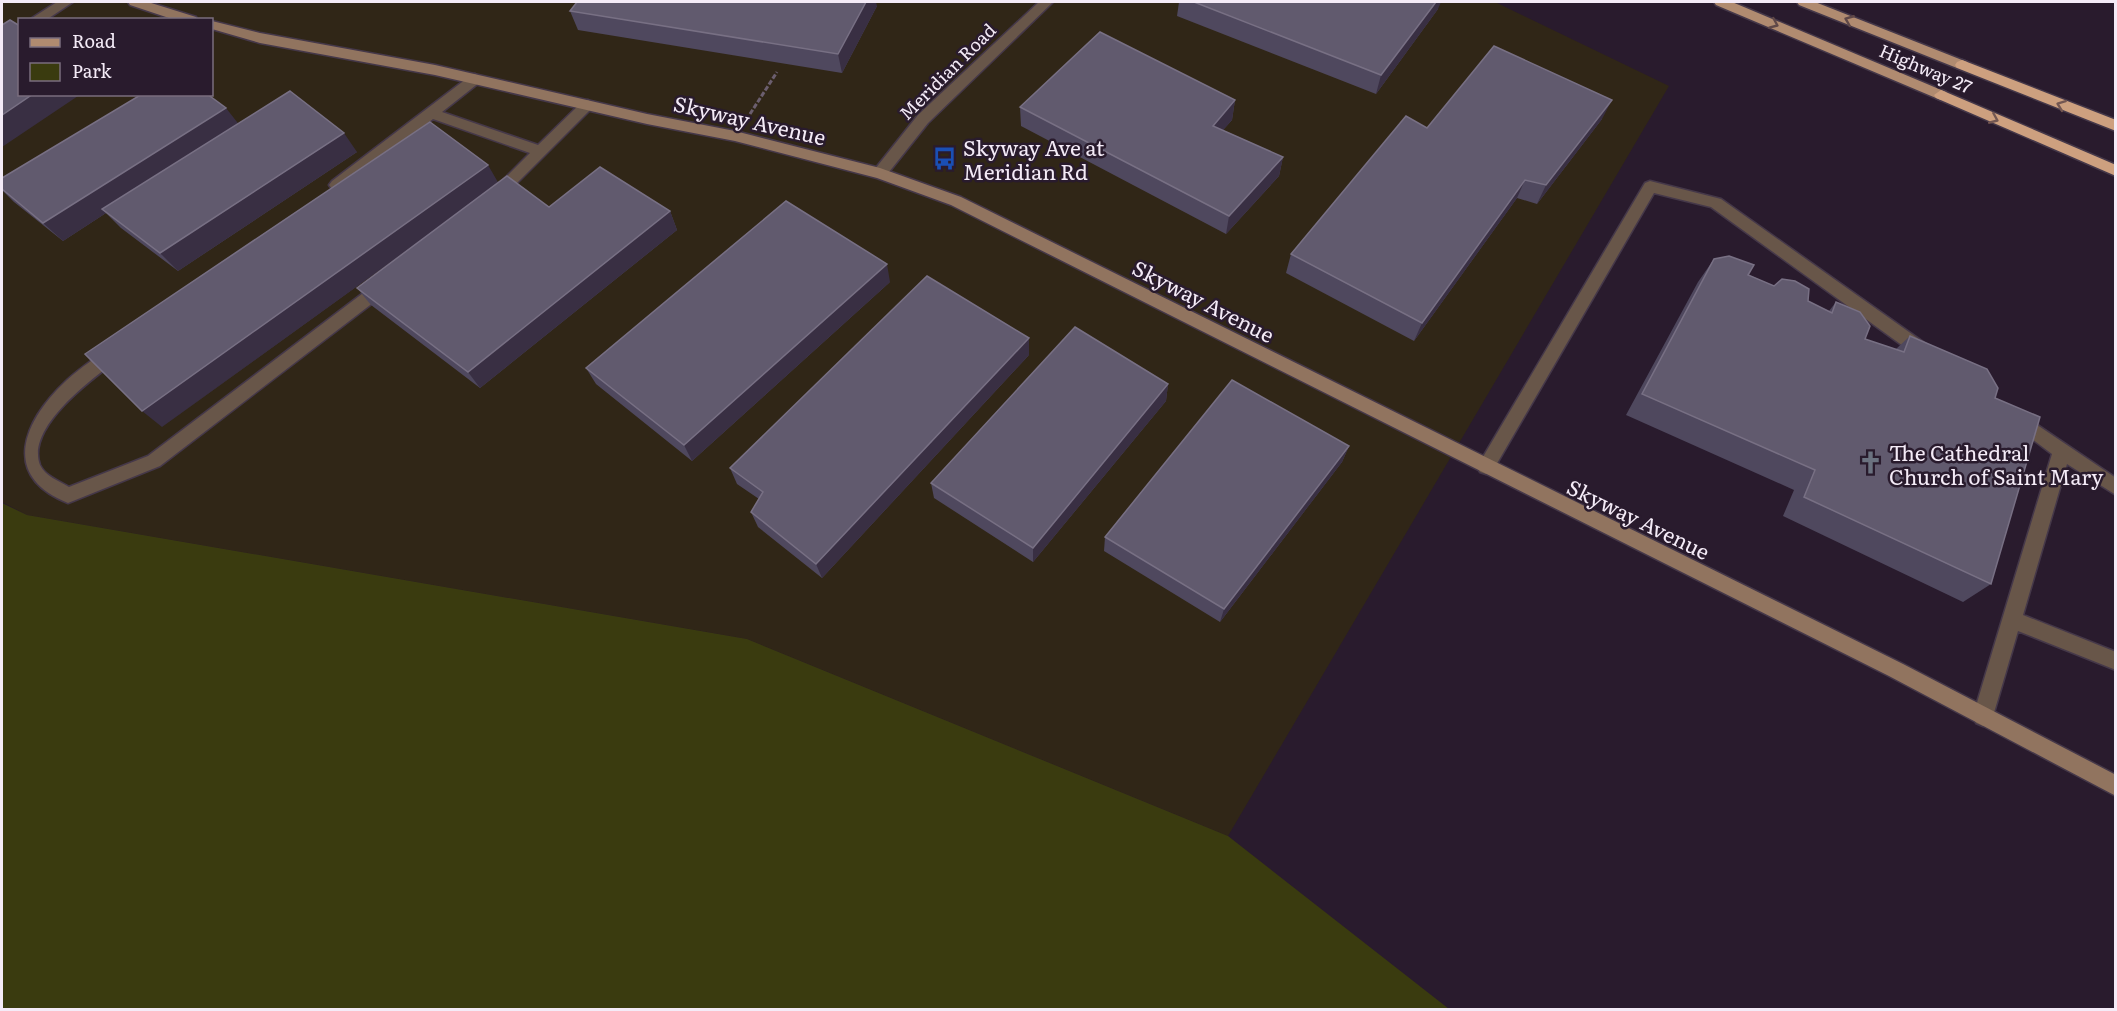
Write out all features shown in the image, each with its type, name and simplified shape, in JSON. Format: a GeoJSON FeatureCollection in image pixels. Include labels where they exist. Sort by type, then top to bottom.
{"type":"FeatureCollection","features":[{"type":"Feature","properties":{"kind":"highway","name":"Highway 27"},"geometry":{"type":"LineString","coordinates":[[1962,65],[2115,126]]}},
{"type":"Feature","properties":{"kind":"highway","name":"Highway 27"},"geometry":{"type":"LineString","coordinates":[[1941,95],[2115,171]]}},
{"type":"Feature","properties":{"kind":"main road","name":"Highway 27"},"geometry":{"type":"LineString","coordinates":[[1721,2],[1941,95]]}},
{"type":"Feature","properties":{"kind":"main road","name":"Highway 27"},"geometry":{"type":"LineString","coordinates":[[1804,2],[1962,65]]}},
{"type":"Feature","properties":{"kind":"street"},"geometry":{"type":"LineString","coordinates":[[38,18],[66,2]]}},
{"type":"Feature","properties":{"kind":"street"},"geometry":{"type":"LineString","coordinates":[[135,2],[185,18]]}},
{"type":"Feature","properties":{"kind":"street","name":"Meridian Road"},"geometry":{"type":"LineString","coordinates":[[880,173],[923,119],[1046,2]]}},
{"type":"Feature","properties":{"kind":"street","name":"Skyway Avenue"},"geometry":{"type":"LineString","coordinates":[[213,25],[260,38],[475,79],[735,136],[880,173],[956,201],[1896,670],[2115,786]]}},
{"type":"Feature","properties":{"kind":"street"},"geometry":{"type":"LineString","coordinates":[[327,192],[475,79]]}},
{"type":"Feature","properties":{"kind":"street"},"geometry":{"type":"LineString","coordinates":[[481,208],[588,105]]}},
{"type":"Feature","properties":{"kind":"street"},"geometry":{"type":"LineString","coordinates":[[431,113],[540,151]]}},
{"type":"Feature","properties":{"kind":"street"},"geometry":{"type":"LineString","coordinates":[[1486,467],[1650,187],[1716,203],[1937,361]]}},
{"type":"Feature","properties":{"kind":"street"},"geometry":{"type":"LineString","coordinates":[[128,342],[74,384],[53,406],[31,440],[31,466],[42,482],[68,495],[154,461],[400,273]]}},
{"type":"Feature","properties":{"kind":"street"},"geometry":{"type":"LineString","coordinates":[[2004,409],[2115,488]]}},
{"type":"Feature","properties":{"kind":"street"},"geometry":{"type":"LineString","coordinates":[[1983,716],[2062,451]]}},
{"type":"Feature","properties":{"kind":"street"},"geometry":{"type":"LineString","coordinates":[[2012,619],[2115,661]]}},
{"type":"Feature","properties":{"kind":"path"},"geometry":{"type":"LineString","coordinates":[[735,136],[777,72]]}},
{"type":"Feature","properties":{"kind":"shaded area"},"geometry":{"type":"Polygon","coordinates":[[[2,2],[1495,2],[1669,86],[1228,836],[747,639],[27,515],[2,502],[2,2]]]}},
{"type":"Feature","properties":{"kind":"green space"},"geometry":{"type":"Polygon","coordinates":[[[2,503],[27,515],[747,639],[1228,836],[1449,1009],[2,1009],[2,503]]]}},
{"type":"Feature","properties":{"kind":"building"},"geometry":{"type":"Polygon","coordinates":[[[577,2],[866,2],[838,54],[570,11],[577,2]]]}},
{"type":"Feature","properties":{"kind":"building"},"geometry":{"type":"Polygon","coordinates":[[[1194,2],[1436,2],[1381,75],[1194,2]]]}},
{"type":"Feature","properties":{"kind":"building"},"geometry":{"type":"Polygon","coordinates":[[[10,20],[18,25],[18,96],[30,96],[2,115],[2,25],[10,20]]]}},
{"type":"Feature","properties":{"kind":"building"},"geometry":{"type":"Polygon","coordinates":[[[1100,32],[1235,100],[1213,126],[1283,157],[1229,216],[1020,107],[1100,32]]]}},
{"type":"Feature","properties":{"kind":"building"},"geometry":{"type":"Polygon","coordinates":[[[1494,46],[1612,100],[1546,185],[1525,180],[1422,323],[1291,254],[1406,116],[1427,128],[1494,46]]]}},
{"type":"Feature","properties":{"kind":"building"},"geometry":{"type":"Polygon","coordinates":[[[290,91],[344,133],[160,253],[102,209],[290,91]]]}},
{"type":"Feature","properties":{"kind":"building"},"geometry":{"type":"Polygon","coordinates":[[[139,96],[210,96],[226,108],[43,223],[2,189],[2,178],[139,96]]]}},
{"type":"Feature","properties":{"kind":"building"},"geometry":{"type":"Polygon","coordinates":[[[430,122],[488,165],[142,411],[85,354],[430,122]]]}},
{"type":"Feature","properties":{"kind":"building"},"geometry":{"type":"Polygon","coordinates":[[[600,167],[670,211],[468,372],[357,288],[507,176],[549,207],[600,167]]]}},
{"type":"Feature","properties":{"kind":"building"},"geometry":{"type":"Polygon","coordinates":[[[786,201],[887,264],[684,445],[586,368],[786,201]]]}},
{"type":"Feature","properties":{"kind":"building","name":"The Cathedral Church of Saint Mary"},"geometry":{"type":"Polygon","coordinates":[[[1729,256],[1754,265],[1748,275],[1774,286],[1782,279],[1795,281],[1809,289],[1808,301],[1832,313],[1836,302],[1860,312],[1870,326],[1865,339],[1904,352],[1910,336],[1987,369],[1998,388],[1995,398],[2040,417],[1991,584],[1804,497],[1815,470],[1642,394],[1714,259],[1729,256]]]}},
{"type":"Feature","properties":{"kind":"building"},"geometry":{"type":"Polygon","coordinates":[[[927,276],[1029,338],[816,564],[751,512],[763,492],[730,468],[927,276]]]}},
{"type":"Feature","properties":{"kind":"building"},"geometry":{"type":"Polygon","coordinates":[[[1075,327],[1168,384],[1033,548],[931,483],[1075,327]]]}},
{"type":"Feature","properties":{"kind":"building"},"geometry":{"type":"Polygon","coordinates":[[[1232,380],[1349,446],[1224,609],[1105,537],[1232,380]]]}},
{"type":"Feature","properties":{"kind":"place","name":"Skyway Ave at Meridian Rd"},"geometry":{"type":"Point","coordinates":[945,158]}},
{"type":"Feature","properties":{"kind":"place","name":"The Cathedral Church of Saint Mary"},"geometry":{"type":"Point","coordinates":[1871,463]}}]}
